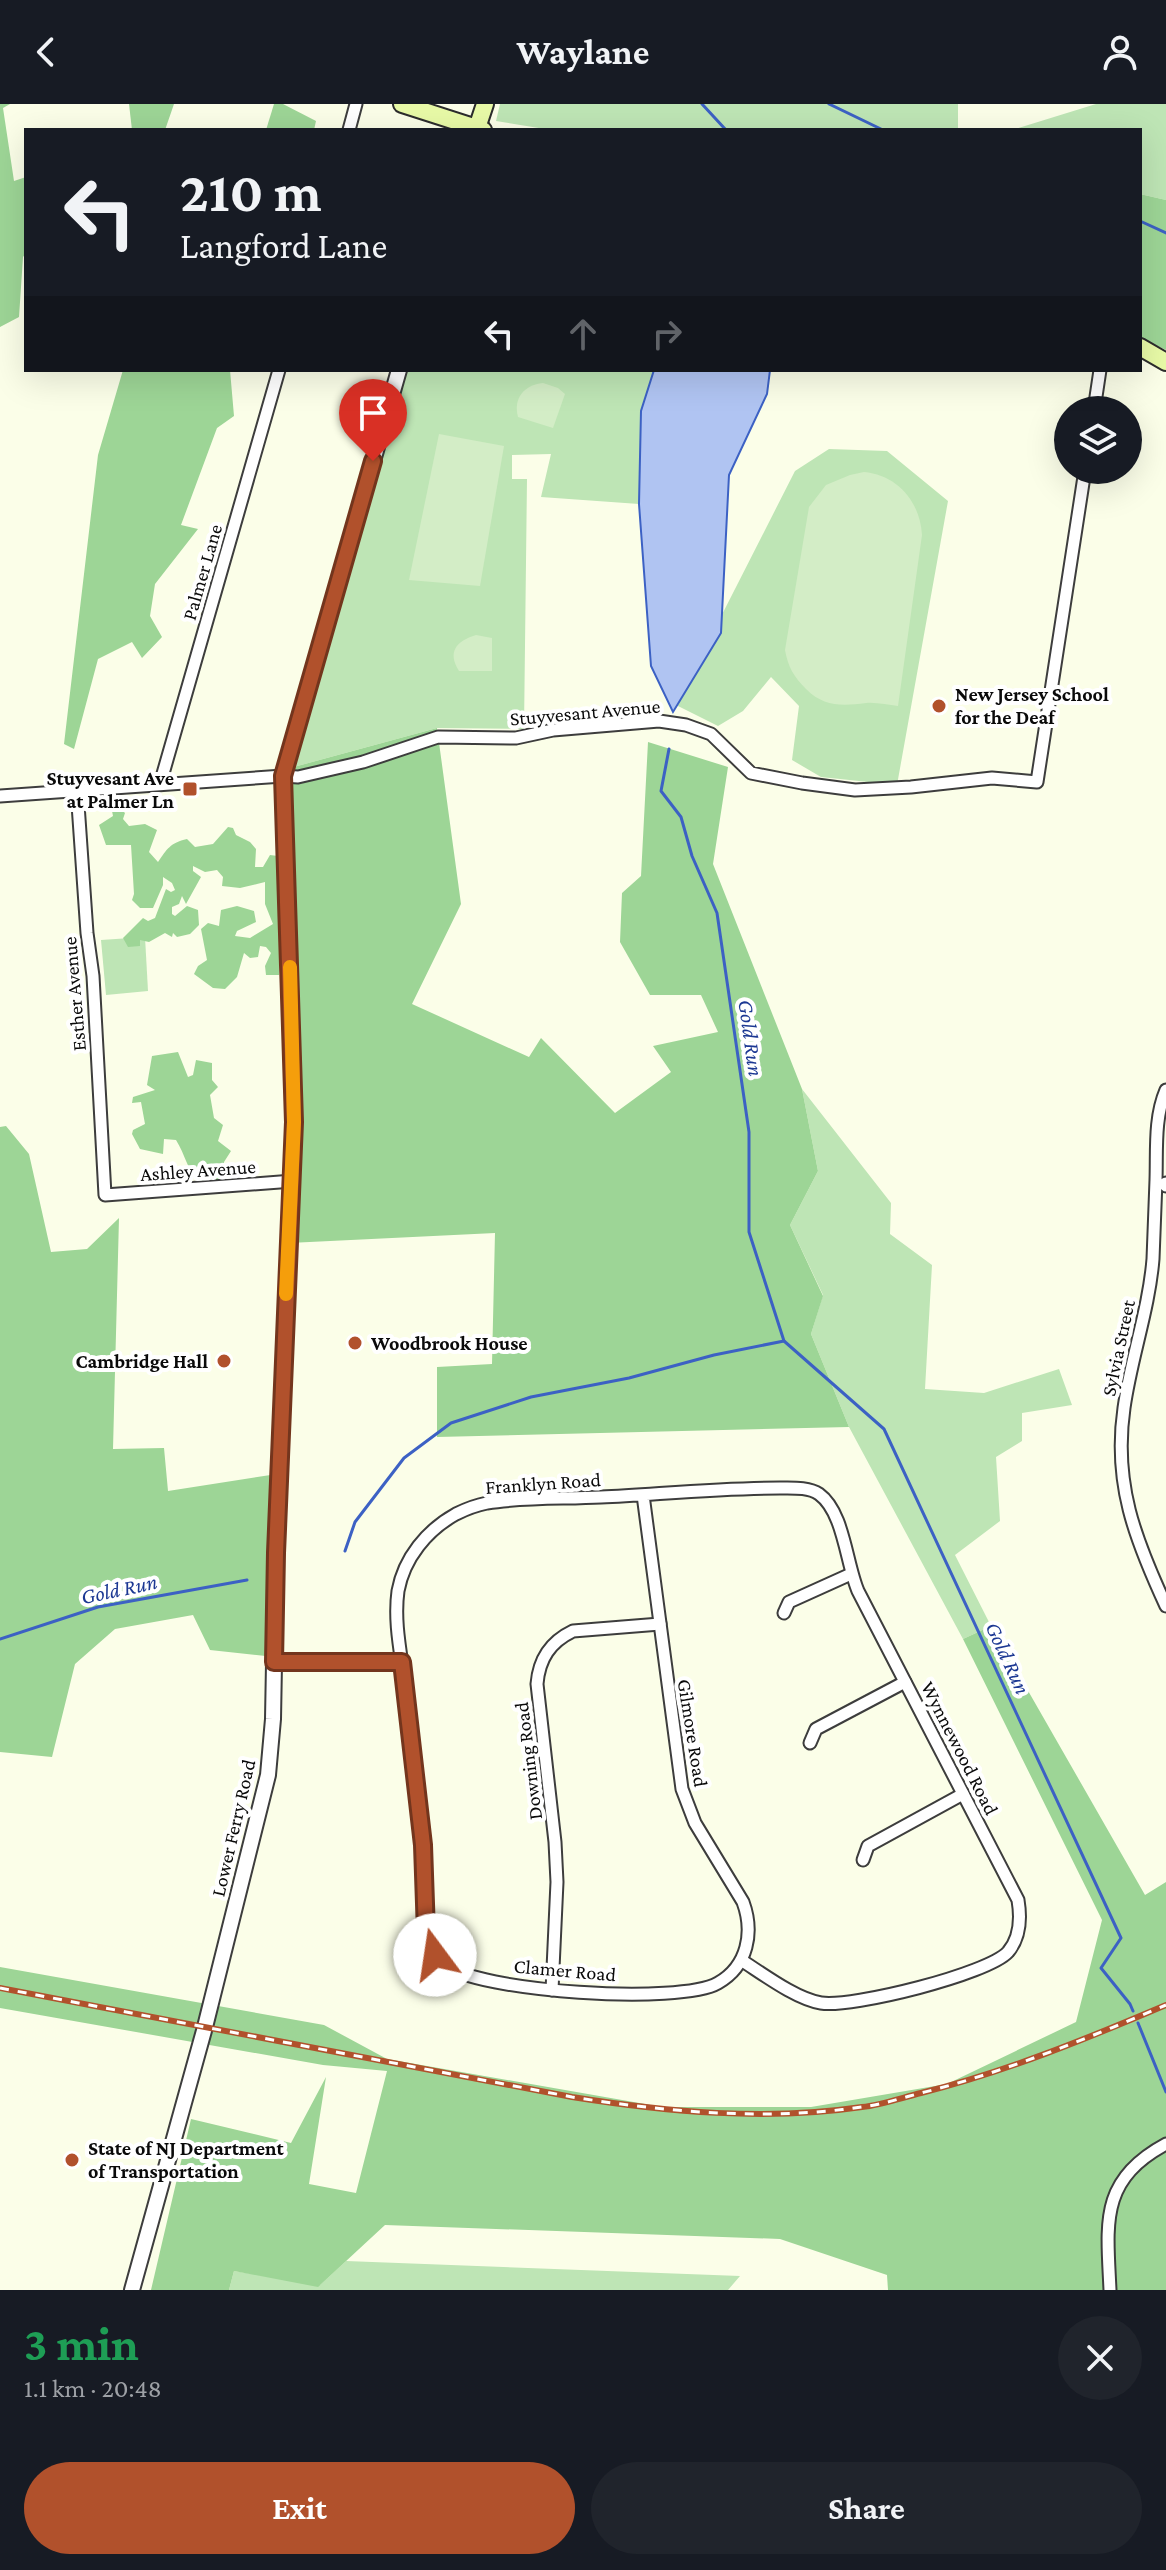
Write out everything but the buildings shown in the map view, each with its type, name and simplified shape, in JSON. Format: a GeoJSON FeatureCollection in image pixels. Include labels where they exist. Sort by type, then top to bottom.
{"type":"FeatureCollection","features":[{"type":"Feature","properties":{"kind":"main road"},"geometry":{"type":"LineString","coordinates":[[402,104],[476,128]]}},
{"type":"Feature","properties":{"kind":"main road"},"geometry":{"type":"LineString","coordinates":[[479,128],[485,104]]}},
{"type":"Feature","properties":{"kind":"main road"},"geometry":{"type":"LineString","coordinates":[[1142,348],[1166,362]]}},
{"type":"Feature","properties":{"kind":"street"},"geometry":{"type":"LineString","coordinates":[[350,128],[356,104]]}},
{"type":"Feature","properties":{"kind":"street","name":"Palmer Lane"},"geometry":{"type":"LineString","coordinates":[[160,784],[278,372]]}},
{"type":"Feature","properties":{"kind":"street","name":"Lower Ferry Road"},"geometry":{"type":"LineString","coordinates":[[132,2290],[205,2027],[262,1801],[271,1749],[278,1505],[293,1181],[293,1070],[283,776],[398,372]]}},
{"type":"Feature","properties":{"kind":"street"},"geometry":{"type":"LineString","coordinates":[[1096,396],[1100,372]]}},
{"type":"Feature","properties":{"kind":"street","name":"Stuyvesant Avenue"},"geometry":{"type":"LineString","coordinates":[[0,796],[298,777],[363,762],[438,737],[516,738],[553,730],[659,721],[686,725],[711,734],[751,773],[802,783],[855,790],[992,778],[1037,782],[1083,484]]}},
{"type":"Feature","properties":{"kind":"street","name":"Esther Avenue"},"geometry":{"type":"LineString","coordinates":[[77,790],[93,976],[105,1195]]}},
{"type":"Feature","properties":{"kind":"street","name":"Sylvia Street"},"geometry":{"type":"LineString","coordinates":[[1166,1090],[1157,1128],[1163,1184],[1152,1264],[1124,1405],[1121,1466],[1129,1516],[1166,1606]]}},
{"type":"Feature","properties":{"kind":"street","name":"Ashley Avenue"},"geometry":{"type":"LineString","coordinates":[[105,1195],[293,1181]]}},
{"type":"Feature","properties":{"kind":"street","name":"Franklyn Road"},"geometry":{"type":"LineString","coordinates":[[402,1662],[396,1617],[399,1588],[414,1552],[443,1522],[457,1513],[490,1502],[805,1489]]}},
{"type":"Feature","properties":{"kind":"street","name":"Wynnewood Road"},"geometry":{"type":"LineString","coordinates":[[741,1960],[796,1994],[820,2003],[846,2003],[923,1986],[992,1964],[1015,1942],[1020,1922],[1018,1900],[851,1574],[838,1519],[828,1501],[805,1489]]}},
{"type":"Feature","properties":{"kind":"street","name":"Gilmore Road"},"geometry":{"type":"LineString","coordinates":[[643,1495],[682,1789],[695,1823],[747,1913],[749,1937],[741,1960]]}},
{"type":"Feature","properties":{"kind":"street"},"geometry":{"type":"LineString","coordinates":[[784,1613],[789,1602],[851,1574]]}},
{"type":"Feature","properties":{"kind":"street","name":"Downing Road"},"geometry":{"type":"LineString","coordinates":[[552,1990],[557,1895],[555,1842],[538,1672],[547,1650],[573,1631],[660,1624]]}},
{"type":"Feature","properties":{"kind":"street"},"geometry":{"type":"LineString","coordinates":[[274,1662],[402,1662]]}},
{"type":"Feature","properties":{"kind":"street","name":"Clamer Road"},"geometry":{"type":"LineString","coordinates":[[402,1662],[423,1845],[425,1922],[429,1944],[443,1963],[463,1975],[552,1990],[634,1994],[695,1992],[718,1983],[741,1960]]}},
{"type":"Feature","properties":{"kind":"street"},"geometry":{"type":"LineString","coordinates":[[810,1743],[816,1729],[905,1682]]}},
{"type":"Feature","properties":{"kind":"street"},"geometry":{"type":"LineString","coordinates":[[863,1860],[868,1846],[963,1794]]}},
{"type":"Feature","properties":{"kind":"street"},"geometry":{"type":"LineString","coordinates":[[1110,2290],[1107,2224],[1117,2189],[1129,2169],[1166,2144]]}},
{"type":"Feature","properties":{"kind":"green space"},"geometry":{"type":"Polygon","coordinates":[[[0,104],[10,104],[3,108],[14,181],[24,178],[24,256],[19,317],[0,327],[0,104]]]}},
{"type":"Feature","properties":{"kind":"green space"},"geometry":{"type":"Polygon","coordinates":[[[129,104],[174,104],[166,128],[132,128],[129,104]]]}},
{"type":"Feature","properties":{"kind":"green space"},"geometry":{"type":"Polygon","coordinates":[[[274,104],[283,104],[316,121],[314,128],[267,128],[274,104]]]}},
{"type":"Feature","properties":{"kind":"green space"},"geometry":{"type":"Polygon","coordinates":[[[500,104],[958,104],[958,128],[539,128],[496,121],[500,104]]]}},
{"type":"Feature","properties":{"kind":"green space"},"geometry":{"type":"Polygon","coordinates":[[[1096,104],[1166,104],[1166,200],[1142,194],[1142,128],[1018,128],[1096,104]]]}},
{"type":"Feature","properties":{"kind":"green space"},"geometry":{"type":"Polygon","coordinates":[[[1142,194],[1166,200],[1166,350],[1142,339],[1142,194]]]}},
{"type":"Feature","properties":{"kind":"green space"},"geometry":{"type":"Polygon","coordinates":[[[122,372],[230,372],[234,416],[217,428],[181,525],[198,529],[155,584],[150,616],[162,637],[142,658],[132,642],[98,659],[74,749],[64,744],[98,455],[122,372]]]}},
{"type":"Feature","properties":{"kind":"green space"},"geometry":{"type":"Polygon","coordinates":[[[403,372],[653,372],[641,411],[639,504],[541,497],[551,454],[512,455],[512,479],[527,479],[524,729],[437,728],[290,768],[403,372]]]}},
{"type":"Feature","properties":{"kind":"green space"},"geometry":{"type":"Polygon","coordinates":[[[543,383],[565,394],[553,428],[518,417],[519,398],[530,386],[543,383]]]}},
{"type":"Feature","properties":{"kind":"green space"},"geometry":{"type":"Polygon","coordinates":[[[439,434],[504,446],[480,586],[409,580],[439,434]]]}},
{"type":"Feature","properties":{"kind":"green space"},"geometry":{"type":"Polygon","coordinates":[[[829,449],[887,451],[948,501],[897,785],[821,777],[792,760],[799,706],[771,677],[743,711],[718,726],[676,705],[795,471],[829,449]]]}},
{"type":"Feature","properties":{"kind":"green space"},"geometry":{"type":"Polygon","coordinates":[[[864,472],[887,478],[905,492],[917,511],[922,535],[898,706],[870,703],[841,705],[820,699],[795,676],[785,650],[809,507],[826,485],[864,472]]]}},
{"type":"Feature","properties":{"kind":"green space"},"geometry":{"type":"Polygon","coordinates":[[[476,635],[492,638],[492,671],[459,671],[454,658],[456,648],[463,640],[476,635]]]}},
{"type":"Feature","properties":{"kind":"green space"},"geometry":{"type":"Polygon","coordinates":[[[437,728],[461,904],[412,1004],[529,1057],[541,1038],[615,1113],[671,1072],[653,1046],[718,1032],[701,995],[650,995],[620,942],[622,893],[641,876],[648,742],[728,767],[713,864],[802,1089],[818,1171],[790,1225],[823,1296],[811,1334],[849,1427],[437,1437],[437,1367],[492,1364],[495,1233],[289,1243],[290,768],[437,728]]]}},
{"type":"Feature","properties":{"kind":"green space"},"geometry":{"type":"Polygon","coordinates":[[[120,808],[129,826],[145,824],[157,830],[149,852],[158,862],[177,842],[187,839],[195,847],[213,844],[228,827],[256,849],[255,867],[263,867],[270,855],[286,857],[279,975],[266,975],[265,966],[271,953],[260,946],[258,957],[250,958],[244,953],[237,977],[225,989],[213,988],[194,974],[198,966],[207,960],[201,929],[208,923],[219,926],[221,910],[237,906],[254,911],[256,922],[237,931],[235,936],[250,938],[273,924],[265,904],[265,882],[240,888],[222,886],[223,877],[217,870],[205,872],[193,866],[193,871],[201,877],[186,904],[182,896],[179,904],[172,907],[175,916],[187,906],[198,910],[199,925],[190,934],[177,937],[173,933],[172,937],[165,933],[149,942],[140,940],[140,946],[128,947],[123,938],[143,918],[148,921],[155,918],[166,889],[171,892],[175,890],[172,883],[163,877],[163,885],[153,908],[140,908],[132,900],[131,845],[106,845],[99,825],[113,816],[112,811],[120,808]]]}},
{"type":"Feature","properties":{"kind":"green space"},"geometry":{"type":"Polygon","coordinates":[[[145,937],[148,991],[106,995],[101,940],[145,937]]]}},
{"type":"Feature","properties":{"kind":"green space"},"geometry":{"type":"Polygon","coordinates":[[[178,1052],[188,1077],[193,1075],[196,1060],[212,1063],[212,1080],[218,1087],[210,1095],[214,1118],[223,1125],[218,1141],[231,1151],[224,1162],[221,1180],[200,1184],[176,1140],[164,1139],[163,1154],[140,1149],[132,1134],[133,1130],[145,1124],[141,1102],[132,1103],[133,1097],[155,1090],[147,1085],[152,1056],[178,1052]]]}},
{"type":"Feature","properties":{"kind":"green space"},"geometry":{"type":"Polygon","coordinates":[[[802,1089],[891,1203],[890,1234],[932,1265],[925,1389],[984,1393],[1059,1369],[1072,1405],[1022,1413],[1022,1441],[996,1457],[1000,1521],[955,1555],[991,1626],[963,1639],[849,1427],[811,1334],[823,1295],[790,1225],[818,1171],[802,1089]]]}},
{"type":"Feature","properties":{"kind":"green space"},"geometry":{"type":"Polygon","coordinates":[[[6,1126],[29,1154],[51,1252],[87,1249],[119,1218],[113,1449],[164,1448],[168,1491],[277,1474],[275,1657],[210,1650],[193,1615],[115,1629],[75,1664],[52,1757],[0,1752],[0,1127],[6,1126]]]}},
{"type":"Feature","properties":{"kind":"green space"},"geometry":{"type":"Polygon","coordinates":[[[991,1626],[1145,1895],[1166,1882],[1166,2290],[888,2290],[887,2275],[780,2239],[385,2225],[318,2287],[234,2271],[229,2290],[151,2290],[191,2119],[291,2143],[326,2077],[309,2184],[356,2193],[387,2071],[323,2065],[0,2008],[0,1967],[324,2025],[387,2059],[662,2107],[811,2107],[947,2084],[1076,2022],[1102,1920],[963,1639],[991,1626]]]}},
{"type":"Feature","properties":{"kind":"green space"},"geometry":{"type":"Polygon","coordinates":[[[346,2261],[740,2276],[728,2290],[229,2290],[234,2271],[320,2285],[346,2261]]]}},
{"type":"Feature","properties":{"kind":"water"},"geometry":{"type":"Polygon","coordinates":[[[653,372],[770,372],[767,394],[729,475],[721,633],[673,712],[651,666],[639,504],[641,411],[653,372]]]}},
{"type":"Feature","properties":{"kind":"waterway"},"geometry":{"type":"LineString","coordinates":[[702,104],[724,128]]}},
{"type":"Feature","properties":{"kind":"waterway"},"geometry":{"type":"LineString","coordinates":[[829,104],[879,128]]}},
{"type":"Feature","properties":{"kind":"waterway"},"geometry":{"type":"LineString","coordinates":[[1142,222],[1166,233]]}},
{"type":"Feature","properties":{"kind":"waterway","name":"Gold Run"},"geometry":{"type":"LineString","coordinates":[[669,749],[661,791],[681,817],[692,856],[717,913],[749,1132],[749,1232],[784,1341],[884,1429],[1121,1938],[1101,1968],[1133,2011]]}},
{"type":"Feature","properties":{"kind":"waterway","name":"Gold Run"},"geometry":{"type":"LineString","coordinates":[[345,1551],[355,1522],[404,1458],[451,1423],[531,1397],[629,1378],[714,1355],[784,1341]]}},
{"type":"Feature","properties":{"kind":"waterway","name":"Gold Run"},"geometry":{"type":"LineString","coordinates":[[0,1639],[98,1607],[247,1580]]}},
{"type":"Feature","properties":{"kind":"waterway","name":"Gold Run"},"geometry":{"type":"LineString","coordinates":[[1138,2023],[1166,2092]]}},
{"type":"Feature","properties":{"kind":"railway"},"geometry":{"type":"LineString","coordinates":[[0,1988],[572,2097],[644,2107],[753,2114],[869,2106],[952,2085],[1014,2065],[1166,2005]]}},
{"type":"Feature","properties":{"kind":"slow traffic"},"geometry":{"type":"LineString","coordinates":[[286,1294],[294,1122],[290,967]]}},
{"type":"Feature","properties":{"kind":"place","name":"New Jersey School for the Deaf"},"geometry":{"type":"Point","coordinates":[939,706]}},
{"type":"Feature","properties":{"kind":"place","name":"Stuyvesant Ave at Palmer Ln"},"geometry":{"type":"Point","coordinates":[190,789]}},
{"type":"Feature","properties":{"kind":"place","name":"Woodbrook House"},"geometry":{"type":"Point","coordinates":[355,1343]}},
{"type":"Feature","properties":{"kind":"place","name":"Cambridge Hall"},"geometry":{"type":"Point","coordinates":[224,1361]}},
{"type":"Feature","properties":{"kind":"place","name":"State of NJ Department of Transportation"},"geometry":{"type":"Point","coordinates":[72,2160]}},
{"type":"Feature","properties":{"kind":"route"},"geometry":{"type":"LineString","coordinates":[[373,461],[283,776],[294,1122],[274,1662],[402,1662],[423,1845],[426,1933],[435,1955]]}}]}
